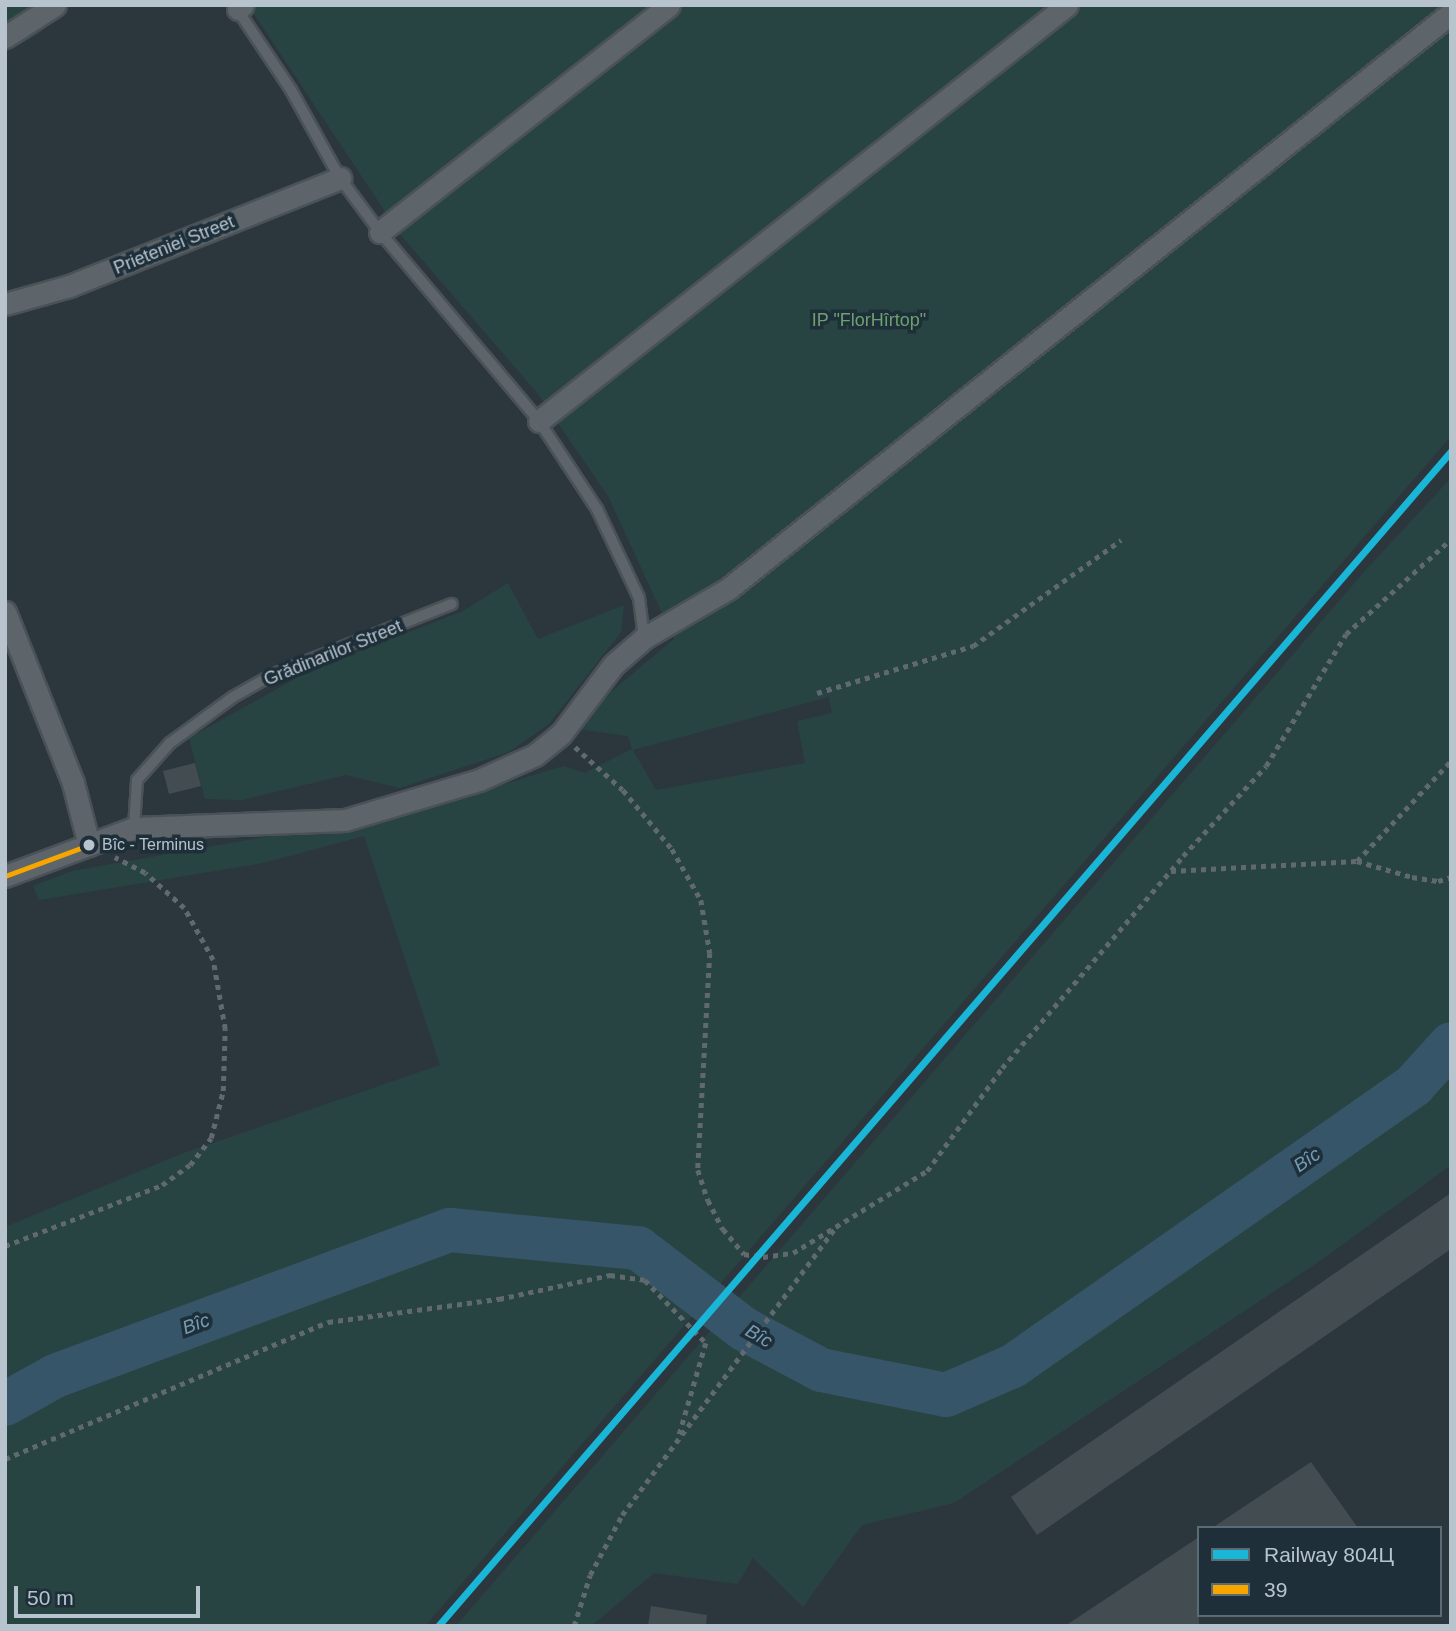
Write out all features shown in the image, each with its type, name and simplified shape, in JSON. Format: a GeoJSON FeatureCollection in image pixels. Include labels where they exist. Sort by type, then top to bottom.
{"type":"FeatureCollection","features":[{"type":"Feature","properties":{"kind":"street"},"geometry":{"type":"LineString","coordinates":[[5,37],[55,5]]}},
{"type":"Feature","properties":{"kind":"street"},"geometry":{"type":"LineString","coordinates":[[380,232],[669,5]]}},
{"type":"Feature","properties":{"kind":"street"},"geometry":{"type":"LineString","coordinates":[[539,421],[1067,5]]}},
{"type":"Feature","properties":{"kind":"street"},"geometry":{"type":"LineString","coordinates":[[5,876],[134,828],[345,820],[479,780],[535,755],[561,734],[613,665],[644,638],[728,589],[1451,13]]}},
{"type":"Feature","properties":{"kind":"street","name":"Prieteniei Street"},"geometry":{"type":"LineString","coordinates":[[5,304],[69,286],[340,178]]}},
{"type":"Feature","properties":{"kind":"street"},"geometry":{"type":"LineString","coordinates":[[5,612],[73,783],[89,845]]}},
{"type":"Feature","properties":{"kind":"lane"},"geometry":{"type":"LineString","coordinates":[[239,7],[340,178],[380,232],[539,421],[597,509],[639,598],[644,638]]}},
{"type":"Feature","properties":{"kind":"lane","name":"Grădinarilor Street"},"geometry":{"type":"LineString","coordinates":[[134,828],[137,780],[170,743],[233,697],[274,674],[452,604]]}},
{"type":"Feature","properties":{"kind":"path"},"geometry":{"type":"LineString","coordinates":[[561,734],[623,790],[672,849],[701,900],[710,953],[698,1170],[723,1229],[744,1254],[763,1257],[793,1253],[927,1171],[1002,1068],[1170,871],[1266,766],[1346,634],[1451,539]]}},
{"type":"Feature","properties":{"kind":"path"},"geometry":{"type":"LineString","coordinates":[[817,693],[973,646],[1121,540]]}},
{"type":"Feature","properties":{"kind":"path"},"geometry":{"type":"LineString","coordinates":[[1357,861],[1451,761]]}},
{"type":"Feature","properties":{"kind":"path"},"geometry":{"type":"LineString","coordinates":[[5,1246],[162,1185],[190,1165],[211,1138],[223,1091],[225,1029],[213,960],[202,933],[184,908],[145,873],[89,845]]}},
{"type":"Feature","properties":{"kind":"path"},"geometry":{"type":"LineString","coordinates":[[1170,871],[1357,861],[1412,877],[1438,881],[1451,877]]}},
{"type":"Feature","properties":{"kind":"path"},"geometry":{"type":"LineString","coordinates":[[574,1626],[590,1575],[622,1515],[839,1223]]}},
{"type":"Feature","properties":{"kind":"path"},"geometry":{"type":"LineString","coordinates":[[5,1459],[328,1322],[499,1299],[610,1275],[645,1280],[706,1343],[679,1436]]}},
{"type":"Feature","properties":{"kind":"green space"},"geometry":{"type":"Polygon","coordinates":[[[5,5],[70,5],[39,26],[42,32],[5,52],[5,5]]]}},
{"type":"Feature","properties":{"kind":"green space","name":"IP \"FlorHîrtop\""},"geometry":{"type":"Polygon","coordinates":[[[248,5],[1451,5],[1451,436],[425,1626],[5,1626],[5,1227],[181,1154],[440,1065],[364,836],[263,863],[39,900],[33,886],[72,871],[423,809],[563,766],[585,773],[632,749],[628,736],[577,729],[613,690],[674,639],[608,496],[538,394],[400,234],[248,5]],[[829,697],[633,750],[656,790],[805,763],[797,721],[832,713],[829,697]]]}},
{"type":"Feature","properties":{"kind":"green space"},"geometry":{"type":"Polygon","coordinates":[[[1451,478],[1451,1165],[1323,1259],[954,1503],[862,1525],[803,1607],[753,1558],[738,1584],[654,1573],[591,1626],[456,1626],[1364,572],[1451,478]]]}},
{"type":"Feature","properties":{"kind":"green space"},"geometry":{"type":"Polygon","coordinates":[[[508,583],[538,639],[624,605],[621,632],[549,724],[509,752],[400,788],[346,775],[242,800],[205,799],[189,738],[313,669],[461,612],[508,583]]]}},
{"type":"Feature","properties":{"kind":"building"},"geometry":{"type":"Polygon","coordinates":[[[195,763],[201,786],[169,794],[163,771],[195,763]]]}},
{"type":"Feature","properties":{"kind":"building"},"geometry":{"type":"Polygon","coordinates":[[[1451,1193],[1451,1249],[1037,1535],[1011,1497],[1451,1193]]]}},
{"type":"Feature","properties":{"kind":"building"},"geometry":{"type":"Polygon","coordinates":[[[1311,1462],[1357,1526],[1215,1526],[1311,1462]]]}},
{"type":"Feature","properties":{"kind":"building"},"geometry":{"type":"Polygon","coordinates":[[[1197,1538],[1199,1626],[1065,1626],[1197,1538]]]}},
{"type":"Feature","properties":{"kind":"building"},"geometry":{"type":"Polygon","coordinates":[[[651,1606],[707,1615],[706,1626],[648,1626],[651,1606]]]}},
{"type":"Feature","properties":{"kind":"waterway","name":"Bîc"},"geometry":{"type":"LineString","coordinates":[[5,1404],[55,1376],[450,1230],[638,1248],[744,1329],[821,1370],[946,1395],[1013,1366],[1414,1085],[1451,1044]]}},
{"type":"Feature","properties":{"kind":"rail line","name":"804Ц"},"geometry":{"type":"LineString","coordinates":[[438,1626],[1451,451]]}},
{"type":"Feature","properties":{"kind":"transit line","name":"39"},"geometry":{"type":"LineString","coordinates":[[5,876],[89,845]]}},
{"type":"Feature","properties":{"kind":"place","name":"Bîc - Terminus"},"geometry":{"type":"Point","coordinates":[89,845]}}]}
